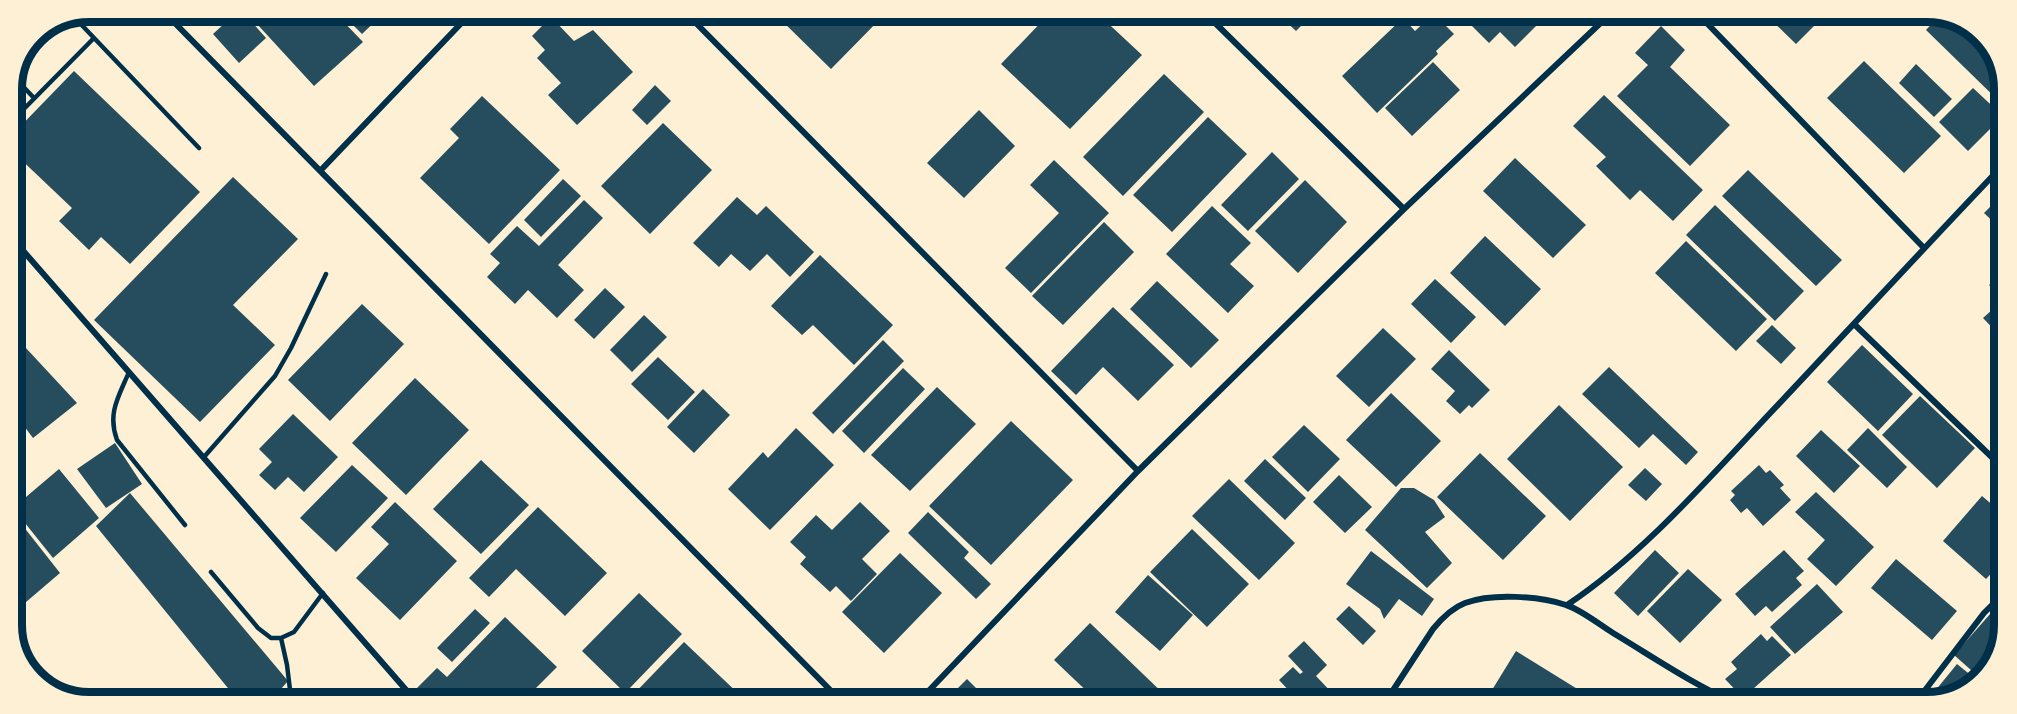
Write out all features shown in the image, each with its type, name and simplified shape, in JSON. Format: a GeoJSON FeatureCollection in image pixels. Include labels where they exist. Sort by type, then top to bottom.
{"type":"FeatureCollection","features":[{"type":"Feature","properties":{"kind":"street"},"geometry":{"type":"LineString","coordinates":[[174,22],[832,692]]}},
{"type":"Feature","properties":{"kind":"street"},"geometry":{"type":"LineString","coordinates":[[321,170],[462,22]]}},
{"type":"Feature","properties":{"kind":"street"},"geometry":{"type":"LineString","coordinates":[[695,22],[1138,471]]}},
{"type":"Feature","properties":{"kind":"street"},"geometry":{"type":"LineString","coordinates":[[1214,22],[1404,209]]}},
{"type":"Feature","properties":{"kind":"street"},"geometry":{"type":"LineString","coordinates":[[928,692],[1138,471],[1404,209],[1602,22]]}},
{"type":"Feature","properties":{"kind":"street"},"geometry":{"type":"LineString","coordinates":[[1706,22],[1924,248]]}},
{"type":"Feature","properties":{"kind":"street"},"geometry":{"type":"LineString","coordinates":[[1568,605],[1594,587],[1643,544],[1721,466],[1994,174]]}},
{"type":"Feature","properties":{"kind":"street"},"geometry":{"type":"LineString","coordinates":[[22,250],[408,692]]}},
{"type":"Feature","properties":{"kind":"street"},"geometry":{"type":"LineString","coordinates":[[1854,324],[1994,459]]}},
{"type":"Feature","properties":{"kind":"street"},"geometry":{"type":"LineString","coordinates":[[1392,692],[1433,628],[1442,618],[1464,603],[1512,597],[1568,605],[1712,692]]}},
{"type":"Feature","properties":{"kind":"street"},"geometry":{"type":"LineString","coordinates":[[1924,692],[1994,603]]}},
{"type":"Feature","properties":{"kind":"street"},"geometry":{"type":"LineString","coordinates":[[1700,692],[1703,688]]}},
{"type":"Feature","properties":{"kind":"lane"},"geometry":{"type":"LineString","coordinates":[[80,23],[199,148]]}},
{"type":"Feature","properties":{"kind":"lane"},"geometry":{"type":"LineString","coordinates":[[22,111],[94,38]]}},
{"type":"Feature","properties":{"kind":"lane"},"geometry":{"type":"LineString","coordinates":[[22,86],[34,98]]}},
{"type":"Feature","properties":{"kind":"lane"},"geometry":{"type":"LineString","coordinates":[[204,457],[275,376],[326,274]]}},
{"type":"Feature","properties":{"kind":"lane"},"geometry":{"type":"LineString","coordinates":[[129,371],[112,416],[117,440],[185,525]]}},
{"type":"Feature","properties":{"kind":"lane"},"geometry":{"type":"LineString","coordinates":[[211,572],[263,633],[271,638],[280,638],[294,632],[323,593]]}},
{"type":"Feature","properties":{"kind":"lane"},"geometry":{"type":"LineString","coordinates":[[280,638],[287,665],[290,692]]}},
{"type":"Feature","properties":{"kind":"building"},"geometry":{"type":"Polygon","coordinates":[[[226,22],[252,22],[266,38],[239,63],[213,34],[226,22]]]}},
{"type":"Feature","properties":{"kind":"building"},"geometry":{"type":"Polygon","coordinates":[[[255,22],[344,22],[363,42],[314,86],[255,22]]]}},
{"type":"Feature","properties":{"kind":"building"},"geometry":{"type":"Polygon","coordinates":[[[350,22],[375,22],[362,34],[350,22]]]}},
{"type":"Feature","properties":{"kind":"building"},"geometry":{"type":"Polygon","coordinates":[[[546,22],[556,22],[574,41],[593,30],[633,72],[577,125],[548,95],[561,83],[537,58],[545,50],[532,36],[546,22]]]}},
{"type":"Feature","properties":{"kind":"building"},"geometry":{"type":"Polygon","coordinates":[[[783,22],[877,22],[831,69],[783,22]]]}},
{"type":"Feature","properties":{"kind":"building"},"geometry":{"type":"Polygon","coordinates":[[[1041,22],[1107,22],[1142,55],[1070,129],[1001,64],[1041,22]]]}},
{"type":"Feature","properties":{"kind":"building"},"geometry":{"type":"Polygon","coordinates":[[[1286,22],[1305,22],[1296,31],[1286,22]]]}},
{"type":"Feature","properties":{"kind":"building"},"geometry":{"type":"Polygon","coordinates":[[[1399,22],[1407,22],[1415,31],[1425,22],[1442,22],[1454,34],[1436,51],[1438,54],[1377,113],[1342,76],[1399,22]]]}},
{"type":"Feature","properties":{"kind":"building"},"geometry":{"type":"Polygon","coordinates":[[[1468,22],[1539,23],[1515,47],[1500,32],[1489,43],[1468,22]]]}},
{"type":"Feature","properties":{"kind":"building"},"geometry":{"type":"Polygon","coordinates":[[[1773,22],[1818,22],[1796,44],[1773,22]]]}},
{"type":"Feature","properties":{"kind":"building"},"geometry":{"type":"Polygon","coordinates":[[[1933,23],[1949,26],[1961,31],[1975,42],[1986,56],[1992,72],[1994,96],[1926,30],[1933,23]]]}},
{"type":"Feature","properties":{"kind":"building"},"geometry":{"type":"Polygon","coordinates":[[[1661,26],[1685,50],[1670,67],[1730,125],[1690,166],[1617,96],[1648,65],[1635,53],[1661,26]]]}},
{"type":"Feature","properties":{"kind":"building"},"geometry":{"type":"Polygon","coordinates":[[[1864,61],[1941,136],[1904,173],[1827,98],[1864,61]]]}},
{"type":"Feature","properties":{"kind":"building"},"geometry":{"type":"Polygon","coordinates":[[[1433,62],[1460,90],[1412,136],[1385,108],[1433,62]]]}},
{"type":"Feature","properties":{"kind":"building"},"geometry":{"type":"Polygon","coordinates":[[[1916,64],[1952,99],[1934,117],[1899,83],[1916,64]]]}},
{"type":"Feature","properties":{"kind":"building"},"geometry":{"type":"Polygon","coordinates":[[[74,71],[200,192],[130,264],[101,237],[89,250],[59,221],[72,208],[22,161],[22,125],[74,71]]]}},
{"type":"Feature","properties":{"kind":"building"},"geometry":{"type":"Polygon","coordinates":[[[1164,74],[1204,112],[1123,196],[1083,157],[1164,74]]]}},
{"type":"Feature","properties":{"kind":"building"},"geometry":{"type":"Polygon","coordinates":[[[655,85],[671,101],[647,125],[632,110],[655,85]]]}},
{"type":"Feature","properties":{"kind":"building"},"geometry":{"type":"Polygon","coordinates":[[[1973,88],[1994,108],[1994,125],[1968,151],[1939,122],[1973,88]]]}},
{"type":"Feature","properties":{"kind":"building"},"geometry":{"type":"Polygon","coordinates":[[[1604,95],[1703,190],[1673,221],[1640,190],[1630,200],[1596,166],[1606,157],[1573,126],[1604,95]]]}},
{"type":"Feature","properties":{"kind":"building"},"geometry":{"type":"Polygon","coordinates":[[[482,96],[560,170],[489,244],[420,178],[459,138],[450,129],[482,96]]]}},
{"type":"Feature","properties":{"kind":"building"},"geometry":{"type":"Polygon","coordinates":[[[979,110],[1015,146],[964,198],[927,163],[979,110]]]}},
{"type":"Feature","properties":{"kind":"building"},"geometry":{"type":"Polygon","coordinates":[[[1208,117],[1247,154],[1172,232],[1133,195],[1208,117]]]}},
{"type":"Feature","properties":{"kind":"building"},"geometry":{"type":"Polygon","coordinates":[[[663,123],[712,170],[650,234],[601,186],[663,123]]]}},
{"type":"Feature","properties":{"kind":"building"},"geometry":{"type":"Polygon","coordinates":[[[1272,152],[1299,179],[1248,231],[1221,205],[1272,152]]]}},
{"type":"Feature","properties":{"kind":"building"},"geometry":{"type":"Polygon","coordinates":[[[1515,158],[1586,225],[1553,258],[1483,191],[1515,158]]]}},
{"type":"Feature","properties":{"kind":"building"},"geometry":{"type":"Polygon","coordinates":[[[1054,160],[1109,213],[1031,293],[1005,268],[1059,213],[1030,185],[1054,160]]]}},
{"type":"Feature","properties":{"kind":"building"},"geometry":{"type":"Polygon","coordinates":[[[1748,170],[1842,260],[1816,286],[1722,196],[1748,170]]]}},
{"type":"Feature","properties":{"kind":"building"},"geometry":{"type":"Polygon","coordinates":[[[233,177],[298,239],[233,305],[275,345],[200,422],[94,320],[233,177]]]}},
{"type":"Feature","properties":{"kind":"building"},"geometry":{"type":"Polygon","coordinates":[[[563,179],[581,196],[541,237],[524,220],[563,179]]]}},
{"type":"Feature","properties":{"kind":"building"},"geometry":{"type":"Polygon","coordinates":[[[1305,180],[1347,222],[1298,273],[1255,231],[1305,180]]]}},
{"type":"Feature","properties":{"kind":"building"},"geometry":{"type":"Polygon","coordinates":[[[737,197],[757,215],[766,206],[814,252],[790,277],[767,254],[750,271],[731,254],[719,267],[693,243],[737,197]]]}},
{"type":"Feature","properties":{"kind":"building"},"geometry":{"type":"Polygon","coordinates":[[[584,200],[603,218],[558,265],[584,290],[557,318],[528,290],[515,304],[487,277],[500,263],[490,254],[517,226],[539,246],[584,200]]]}},
{"type":"Feature","properties":{"kind":"building"},"geometry":{"type":"Polygon","coordinates":[[[1994,203],[1994,222],[1984,213],[1994,203]]]}},
{"type":"Feature","properties":{"kind":"building"},"geometry":{"type":"Polygon","coordinates":[[[1715,205],[1804,291],[1775,321],[1686,235],[1715,205]]]}},
{"type":"Feature","properties":{"kind":"building"},"geometry":{"type":"Polygon","coordinates":[[[1212,206],[1251,243],[1230,264],[1254,286],[1228,313],[1166,254],[1212,206]]]}},
{"type":"Feature","properties":{"kind":"building"},"geometry":{"type":"Polygon","coordinates":[[[1104,222],[1134,252],[1063,325],[1032,296],[1104,222]]]}},
{"type":"Feature","properties":{"kind":"building"},"geometry":{"type":"Polygon","coordinates":[[[1485,236],[1541,289],[1505,326],[1450,273],[1485,236]]]}},
{"type":"Feature","properties":{"kind":"building"},"geometry":{"type":"Polygon","coordinates":[[[1686,241],[1767,319],[1736,351],[1655,273],[1686,241]]]}},
{"type":"Feature","properties":{"kind":"building"},"geometry":{"type":"Polygon","coordinates":[[[820,255],[893,325],[854,365],[813,325],[802,335],[771,306],[820,255]]]}},
{"type":"Feature","properties":{"kind":"building"},"geometry":{"type":"Polygon","coordinates":[[[1435,279],[1476,317],[1451,343],[1411,304],[1435,279]]]}},
{"type":"Feature","properties":{"kind":"building"},"geometry":{"type":"Polygon","coordinates":[[[1157,281],[1219,340],[1191,368],[1130,309],[1157,281]]]}},
{"type":"Feature","properties":{"kind":"building"},"geometry":{"type":"Polygon","coordinates":[[[1994,281],[1994,290],[1989,285],[1994,281]]]}},
{"type":"Feature","properties":{"kind":"building"},"geometry":{"type":"Polygon","coordinates":[[[605,288],[625,307],[594,339],[574,320],[605,288]]]}},
{"type":"Feature","properties":{"kind":"building"},"geometry":{"type":"Polygon","coordinates":[[[362,304],[404,344],[330,421],[288,380],[362,304]]]}},
{"type":"Feature","properties":{"kind":"building"},"geometry":{"type":"Polygon","coordinates":[[[1113,307],[1174,365],[1138,401],[1103,367],[1076,395],[1051,371],[1113,307]]]}},
{"type":"Feature","properties":{"kind":"building"},"geometry":{"type":"Polygon","coordinates":[[[1994,308],[1994,330],[1983,318],[1994,308]]]}},
{"type":"Feature","properties":{"kind":"building"},"geometry":{"type":"Polygon","coordinates":[[[644,315],[667,337],[632,372],[610,350],[644,315]]]}},
{"type":"Feature","properties":{"kind":"building"},"geometry":{"type":"Polygon","coordinates":[[[1772,325],[1796,348],[1781,364],[1756,341],[1772,325]]]}},
{"type":"Feature","properties":{"kind":"building"},"geometry":{"type":"Polygon","coordinates":[[[1383,328],[1416,359],[1369,407],[1336,376],[1383,328]]]}},
{"type":"Feature","properties":{"kind":"building"},"geometry":{"type":"Polygon","coordinates":[[[883,340],[904,361],[833,434],[812,413],[883,340]]]}},
{"type":"Feature","properties":{"kind":"building"},"geometry":{"type":"Polygon","coordinates":[[[22,344],[77,403],[33,438],[23,424],[22,344]]]}},
{"type":"Feature","properties":{"kind":"building"},"geometry":{"type":"Polygon","coordinates":[[[1862,345],[1913,394],[1878,431],[1827,382],[1862,345]]]}},
{"type":"Feature","properties":{"kind":"building"},"geometry":{"type":"Polygon","coordinates":[[[1449,350],[1490,390],[1472,408],[1469,405],[1460,414],[1446,401],[1455,391],[1431,369],[1449,350]]]}},
{"type":"Feature","properties":{"kind":"building"},"geometry":{"type":"Polygon","coordinates":[[[658,357],[695,392],[668,420],[631,384],[658,357]]]}},
{"type":"Feature","properties":{"kind":"building"},"geometry":{"type":"Polygon","coordinates":[[[1609,367],[1698,452],[1686,465],[1653,434],[1639,448],[1582,394],[1609,367]]]}},
{"type":"Feature","properties":{"kind":"building"},"geometry":{"type":"Polygon","coordinates":[[[903,368],[925,389],[864,453],[842,431],[903,368]]]}},
{"type":"Feature","properties":{"kind":"building"},"geometry":{"type":"Polygon","coordinates":[[[415,378],[469,430],[406,495],[352,443],[415,378]]]}},
{"type":"Feature","properties":{"kind":"building"},"geometry":{"type":"Polygon","coordinates":[[[937,387],[976,424],[910,491],[871,455],[937,387]]]}},
{"type":"Feature","properties":{"kind":"building"},"geometry":{"type":"Polygon","coordinates":[[[703,389],[730,415],[694,453],[667,427],[703,389]]]}},
{"type":"Feature","properties":{"kind":"building"},"geometry":{"type":"Polygon","coordinates":[[[1391,393],[1441,441],[1396,487],[1346,440],[1391,393]]]}},
{"type":"Feature","properties":{"kind":"building"},"geometry":{"type":"Polygon","coordinates":[[[1920,396],[1975,448],[1937,488],[1882,435],[1920,396]]]}},
{"type":"Feature","properties":{"kind":"building"},"geometry":{"type":"Polygon","coordinates":[[[1559,405],[1623,467],[1570,521],[1507,459],[1559,405]]]}},
{"type":"Feature","properties":{"kind":"building"},"geometry":{"type":"Polygon","coordinates":[[[293,414],[338,457],[304,492],[288,477],[275,490],[259,475],[272,462],[259,449],[293,414]]]}},
{"type":"Feature","properties":{"kind":"building"},"geometry":{"type":"Polygon","coordinates":[[[1011,421],[1073,480],[991,565],[929,506],[1011,421]]]}},
{"type":"Feature","properties":{"kind":"building"},"geometry":{"type":"Polygon","coordinates":[[[1304,425],[1340,459],[1308,492],[1272,457],[1304,425]]]}},
{"type":"Feature","properties":{"kind":"building"},"geometry":{"type":"Polygon","coordinates":[[[796,428],[834,465],[770,530],[728,489],[763,452],[768,458],[796,428]]]}},
{"type":"Feature","properties":{"kind":"building"},"geometry":{"type":"Polygon","coordinates":[[[1868,428],[1907,467],[1887,488],[1847,450],[1868,428]]]}},
{"type":"Feature","properties":{"kind":"building"},"geometry":{"type":"Polygon","coordinates":[[[1821,430],[1860,466],[1834,493],[1796,456],[1821,430]]]}},
{"type":"Feature","properties":{"kind":"building"},"geometry":{"type":"Polygon","coordinates":[[[115,443],[142,484],[106,508],[77,469],[115,443]]]}},
{"type":"Feature","properties":{"kind":"building"},"geometry":{"type":"Polygon","coordinates":[[[1480,453],[1546,516],[1503,560],[1437,497],[1480,453]]]}},
{"type":"Feature","properties":{"kind":"building"},"geometry":{"type":"Polygon","coordinates":[[[1265,459],[1306,498],[1285,520],[1244,481],[1265,459]]]}},
{"type":"Feature","properties":{"kind":"building"},"geometry":{"type":"Polygon","coordinates":[[[481,460],[529,505],[481,554],[433,509],[481,460]]]}},
{"type":"Feature","properties":{"kind":"building"},"geometry":{"type":"Polygon","coordinates":[[[352,465],[388,498],[336,552],[300,518],[352,465]]]}},
{"type":"Feature","properties":{"kind":"building"},"geometry":{"type":"Polygon","coordinates":[[[1759,465],[1766,473],[1770,470],[1784,485],[1780,488],[1791,500],[1763,526],[1747,508],[1741,513],[1730,500],[1735,495],[1731,491],[1759,465]]]}},
{"type":"Feature","properties":{"kind":"building"},"geometry":{"type":"Polygon","coordinates":[[[1645,468],[1662,484],[1646,501],[1628,485],[1645,468]]]}},
{"type":"Feature","properties":{"kind":"building"},"geometry":{"type":"Polygon","coordinates":[[[59,469],[99,518],[53,558],[23,520],[23,500],[59,469]]]}},
{"type":"Feature","properties":{"kind":"building"},"geometry":{"type":"Polygon","coordinates":[[[1339,475],[1372,507],[1345,533],[1313,502],[1339,475]]]}},
{"type":"Feature","properties":{"kind":"building"},"geometry":{"type":"Polygon","coordinates":[[[1229,479],[1295,543],[1259,580],[1192,516],[1229,479]]]}},
{"type":"Feature","properties":{"kind":"building"},"geometry":{"type":"Polygon","coordinates":[[[1401,488],[1414,488],[1434,500],[1445,517],[1425,532],[1452,563],[1427,588],[1365,530],[1401,488]]]}},
{"type":"Feature","properties":{"kind":"building"},"geometry":{"type":"Polygon","coordinates":[[[1816,492],[1874,547],[1836,586],[1807,559],[1825,540],[1795,512],[1816,492]]]}},
{"type":"Feature","properties":{"kind":"building"},"geometry":{"type":"Polygon","coordinates":[[[130,493],[288,681],[278,692],[231,692],[96,526],[130,493]]]}},
{"type":"Feature","properties":{"kind":"building"},"geometry":{"type":"Polygon","coordinates":[[[1982,496],[1994,506],[1994,570],[1986,579],[1943,541],[1982,496]]]}},
{"type":"Feature","properties":{"kind":"building"},"geometry":{"type":"Polygon","coordinates":[[[395,502],[457,561],[400,620],[356,578],[389,544],[371,527],[395,502]]]}},
{"type":"Feature","properties":{"kind":"building"},"geometry":{"type":"Polygon","coordinates":[[[860,502],[890,531],[862,559],[877,574],[851,601],[836,586],[830,592],[800,564],[806,557],[790,542],[816,515],[832,530],[860,502]]]}},
{"type":"Feature","properties":{"kind":"building"},"geometry":{"type":"Polygon","coordinates":[[[538,507],[607,573],[565,616],[516,569],[489,597],[469,578],[538,507]]]}},
{"type":"Feature","properties":{"kind":"building"},"geometry":{"type":"Polygon","coordinates":[[[928,512],[969,552],[964,558],[991,584],[976,599],[908,533],[928,512]]]}},
{"type":"Feature","properties":{"kind":"building"},"geometry":{"type":"Polygon","coordinates":[[[23,526],[60,573],[23,605],[23,526]]]}},
{"type":"Feature","properties":{"kind":"building"},"geometry":{"type":"Polygon","coordinates":[[[1192,529],[1249,584],[1207,627],[1150,572],[1192,529]]]}},
{"type":"Feature","properties":{"kind":"building"},"geometry":{"type":"Polygon","coordinates":[[[1655,550],[1679,573],[1638,616],[1614,593],[1655,550]]]}},
{"type":"Feature","properties":{"kind":"building"},"geometry":{"type":"Polygon","coordinates":[[[1784,550],[1804,571],[1796,578],[1802,585],[1772,612],[1766,606],[1755,616],[1735,594],[1784,550]]]}},
{"type":"Feature","properties":{"kind":"building"},"geometry":{"type":"Polygon","coordinates":[[[1371,551],[1434,599],[1422,616],[1399,599],[1384,619],[1380,609],[1346,584],[1371,551]]]}},
{"type":"Feature","properties":{"kind":"building"},"geometry":{"type":"Polygon","coordinates":[[[900,553],[942,593],[884,653],[842,612],[900,553]]]}},
{"type":"Feature","properties":{"kind":"building"},"geometry":{"type":"Polygon","coordinates":[[[1896,559],[1957,611],[1932,640],[1871,588],[1896,559]]]}},
{"type":"Feature","properties":{"kind":"building"},"geometry":{"type":"Polygon","coordinates":[[[1688,569],[1722,600],[1680,643],[1647,611],[1688,569]]]}},
{"type":"Feature","properties":{"kind":"building"},"geometry":{"type":"Polygon","coordinates":[[[1148,575],[1193,615],[1160,651],[1115,612],[1148,575]]]}},
{"type":"Feature","properties":{"kind":"building"},"geometry":{"type":"Polygon","coordinates":[[[1817,584],[1843,612],[1795,654],[1770,627],[1817,584]]]}},
{"type":"Feature","properties":{"kind":"building"},"geometry":{"type":"Polygon","coordinates":[[[639,593],[682,634],[626,692],[582,651],[639,593]]]}},
{"type":"Feature","properties":{"kind":"building"},"geometry":{"type":"Polygon","coordinates":[[[1349,606],[1376,631],[1363,645],[1336,619],[1349,606]]]}},
{"type":"Feature","properties":{"kind":"building"},"geometry":{"type":"Polygon","coordinates":[[[475,609],[490,623],[452,662],[437,648],[475,609]]]}},
{"type":"Feature","properties":{"kind":"building"},"geometry":{"type":"Polygon","coordinates":[[[1994,610],[1993,638],[1988,654],[1981,665],[1974,673],[1954,655],[1994,610]]]}},
{"type":"Feature","properties":{"kind":"building"},"geometry":{"type":"Polygon","coordinates":[[[505,617],[557,667],[532,692],[413,692],[437,668],[447,677],[505,617]]]}},
{"type":"Feature","properties":{"kind":"building"},"geometry":{"type":"Polygon","coordinates":[[[1090,623],[1162,692],[1088,692],[1054,660],[1090,623]]]}},
{"type":"Feature","properties":{"kind":"building"},"geometry":{"type":"Polygon","coordinates":[[[1761,634],[1767,641],[1772,636],[1791,655],[1750,692],[1737,692],[1725,679],[1737,669],[1731,662],[1761,634]]]}},
{"type":"Feature","properties":{"kind":"building"},"geometry":{"type":"Polygon","coordinates":[[[1304,641],[1327,665],[1316,676],[1331,692],[1290,692],[1279,680],[1293,667],[1300,674],[1303,672],[1288,656],[1304,641]]]}},
{"type":"Feature","properties":{"kind":"building"},"geometry":{"type":"Polygon","coordinates":[[[684,642],[737,692],[636,692],[684,642]]]}},
{"type":"Feature","properties":{"kind":"building"},"geometry":{"type":"Polygon","coordinates":[[[1516,651],[1579,690],[1578,692],[1495,692],[1492,690],[1516,651]]]}},
{"type":"Feature","properties":{"kind":"building"},"geometry":{"type":"Polygon","coordinates":[[[1957,664],[1971,676],[1957,685],[1935,691],[1957,664]]]}},
{"type":"Feature","properties":{"kind":"building"},"geometry":{"type":"Polygon","coordinates":[[[967,679],[980,692],[954,692],[967,679]]]}}]}
